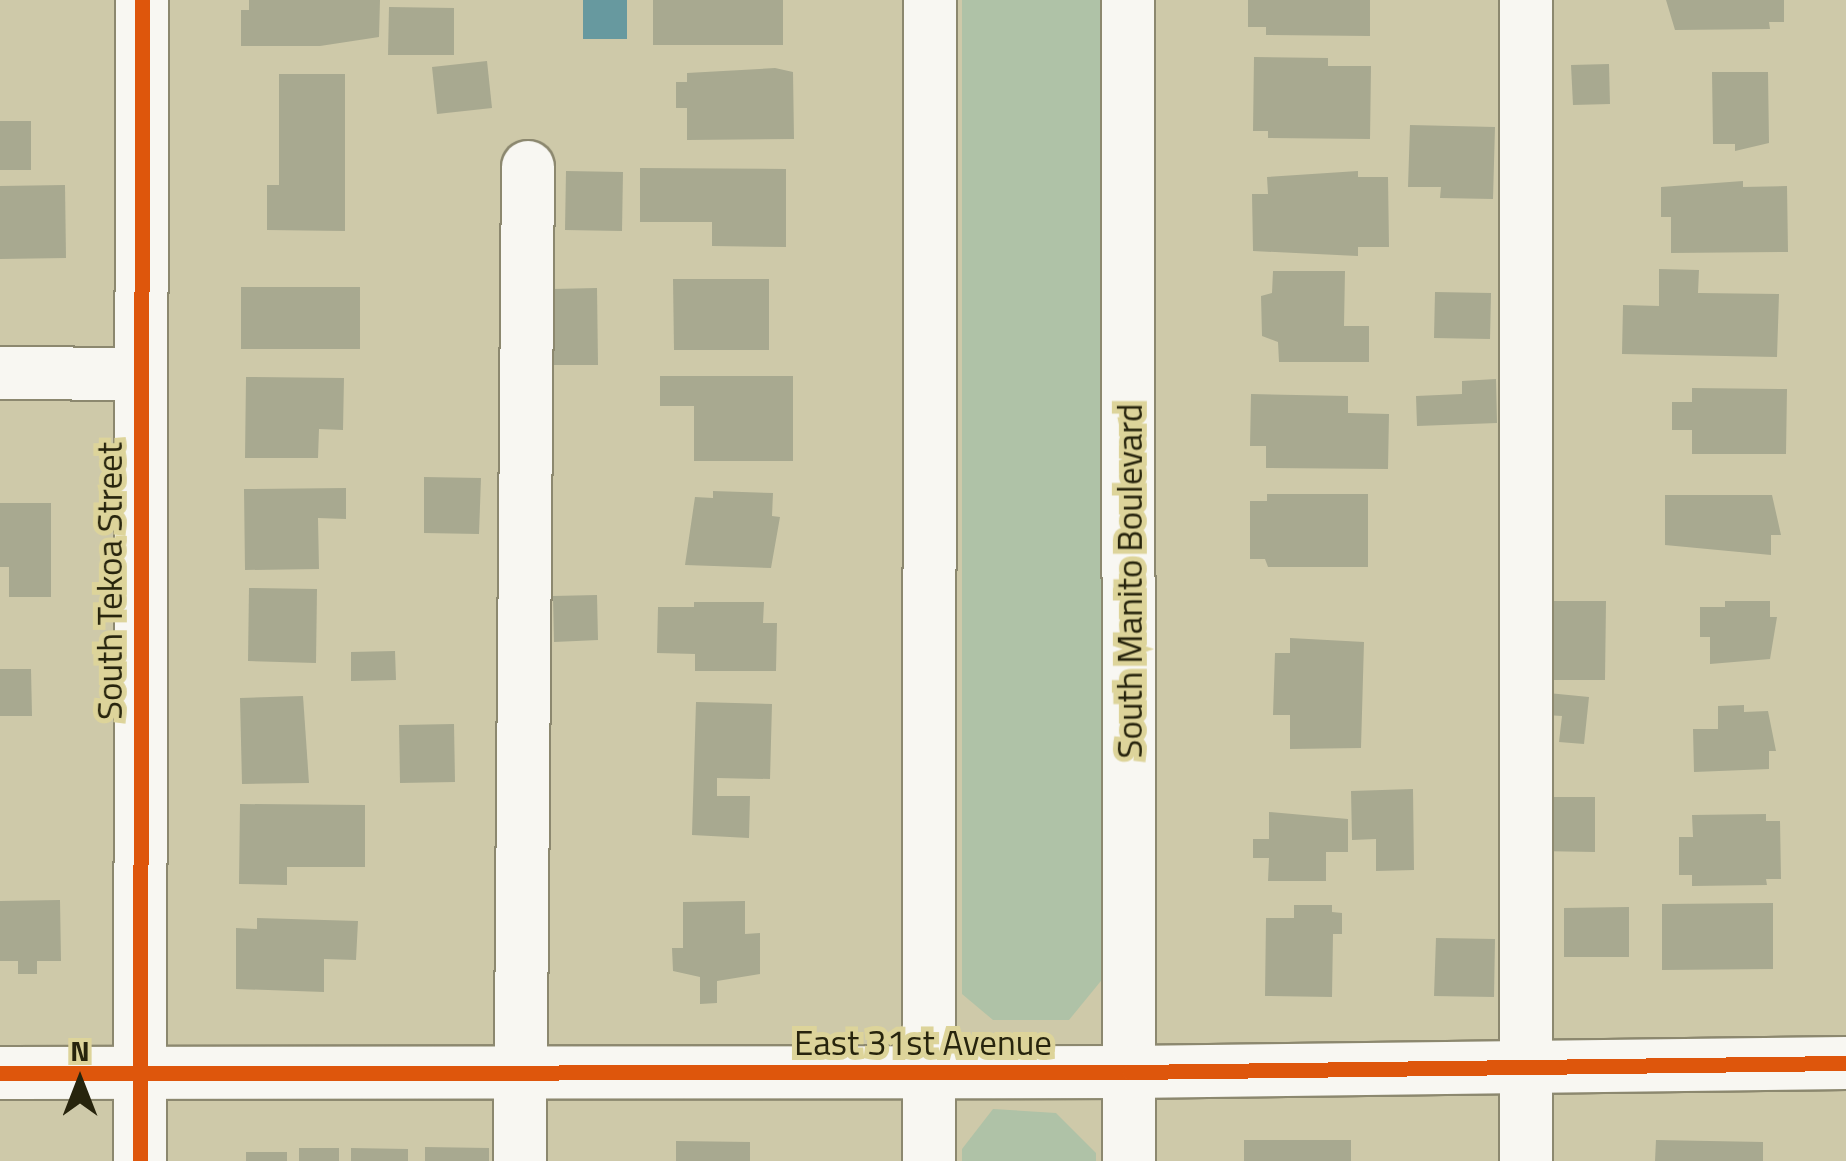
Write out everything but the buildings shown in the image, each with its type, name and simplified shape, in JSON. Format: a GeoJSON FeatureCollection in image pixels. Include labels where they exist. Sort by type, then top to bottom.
{"type":"FeatureCollection","features":[{"type":"Feature","properties":{"kind":"street","name":"South Tekoa Street"},"geometry":{"type":"LineString","coordinates":[[140,1161],[142,0]]}},
{"type":"Feature","properties":{"kind":"street"},"geometry":{"type":"LineString","coordinates":[[928,1161],[930,0]]}},
{"type":"Feature","properties":{"kind":"street","name":"South Manito Boulevard"},"geometry":{"type":"LineString","coordinates":[[1128,0],[1129,1161]]}},
{"type":"Feature","properties":{"kind":"street"},"geometry":{"type":"LineString","coordinates":[[1526,0],[1526,1161]]}},
{"type":"Feature","properties":{"kind":"street"},"geometry":{"type":"LineString","coordinates":[[520,1161],[528,167]]}},
{"type":"Feature","properties":{"kind":"street"},"geometry":{"type":"LineString","coordinates":[[0,373],[139,374]]}},
{"type":"Feature","properties":{"kind":"street","name":"East 31st Avenue"},"geometry":{"type":"LineString","coordinates":[[0,1073],[1129,1072],[1846,1062]]}},
{"type":"Feature","properties":{"kind":"green space"},"geometry":{"type":"Polygon","coordinates":[[[962,0],[1101,0],[1105,976],[1069,1020],[993,1020],[962,994],[962,0]]]}},
{"type":"Feature","properties":{"kind":"green space"},"geometry":{"type":"Polygon","coordinates":[[[993,1109],[1056,1113],[1096,1153],[1096,1161],[962,1161],[962,1149],[993,1109]]]}},
{"type":"Feature","properties":{"kind":"water"},"geometry":{"type":"Polygon","coordinates":[[[583,0],[627,0],[627,39],[583,39],[583,0]]]}},
{"type":"Feature","properties":{"kind":"cycle path"},"geometry":{"type":"LineString","coordinates":[[140,1161],[142,0]]}},
{"type":"Feature","properties":{"kind":"cycle path"},"geometry":{"type":"LineString","coordinates":[[0,1073],[1129,1072],[1846,1063]]}}]}
